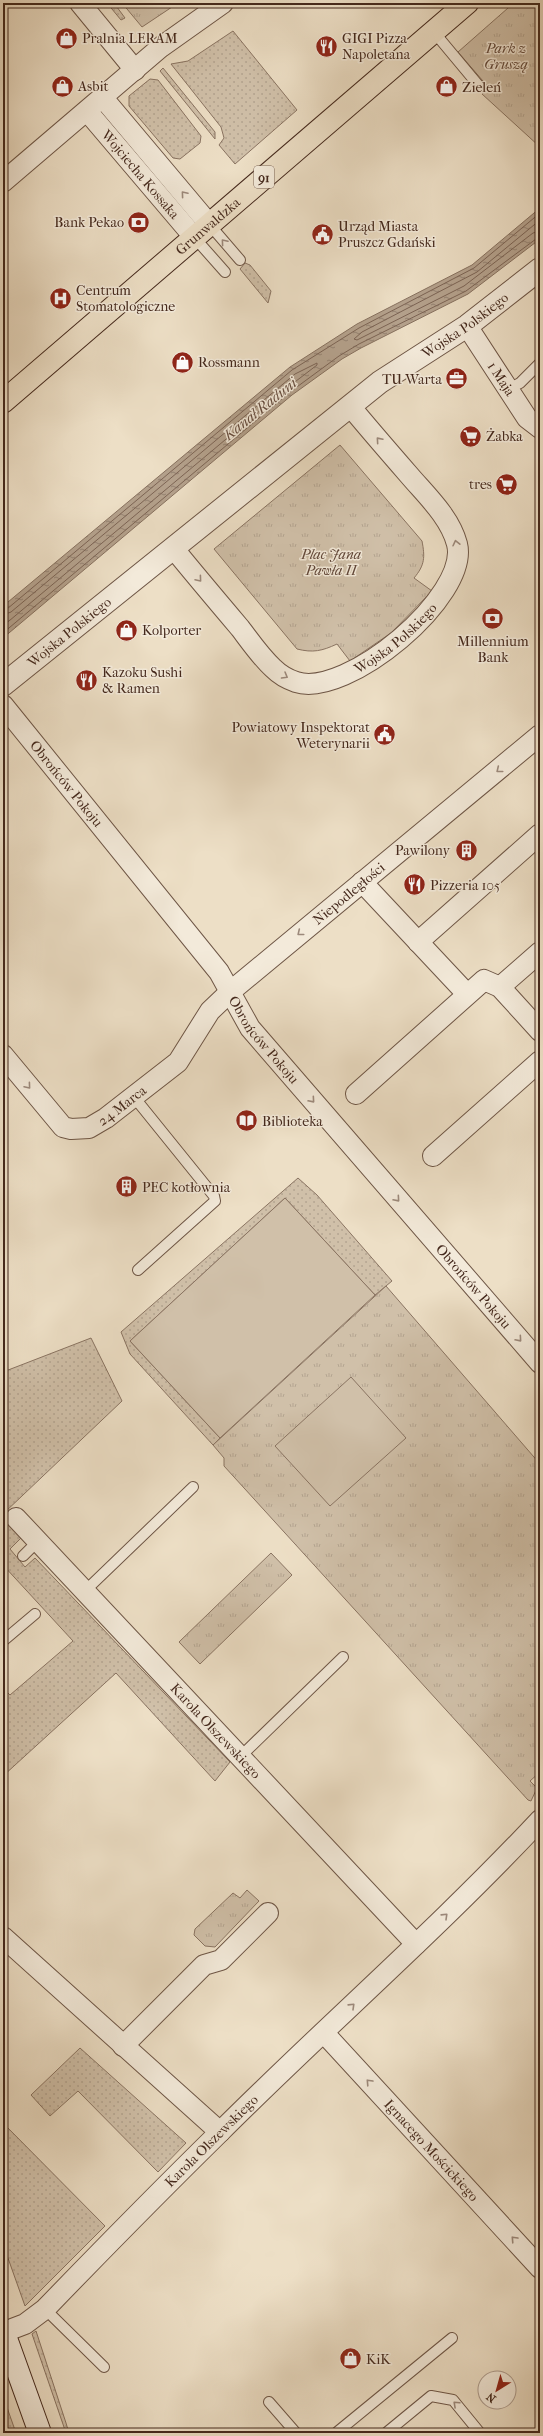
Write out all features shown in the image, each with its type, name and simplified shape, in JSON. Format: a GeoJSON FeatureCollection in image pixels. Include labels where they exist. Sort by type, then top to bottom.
{"type":"FeatureCollection","features":[{"type":"Feature","properties":{"kind":"main road","name":"Grunwaldzka"},"geometry":{"type":"LineString","coordinates":[[3,402],[467,3]]}},
{"type":"Feature","properties":{"kind":"street"},"geometry":{"type":"LineString","coordinates":[[80,3],[135,70]]}},
{"type":"Feature","properties":{"kind":"street"},"geometry":{"type":"LineString","coordinates":[[3,182],[135,70],[198,19],[223,3]]}},
{"type":"Feature","properties":{"kind":"street","name":"Wojciecha Kossaka"},"geometry":{"type":"LineString","coordinates":[[102,98],[201,231]]}},
{"type":"Feature","properties":{"kind":"street","name":"Wojciecha Kossaka"},"geometry":{"type":"LineString","coordinates":[[88,111],[201,231]]}},
{"type":"Feature","properties":{"kind":"street","name":"Wojska Polskiego"},"geometry":{"type":"LineString","coordinates":[[3,685],[380,382],[467,326],[540,268]]}},
{"type":"Feature","properties":{"kind":"street","name":"1 Maja"},"geometry":{"type":"LineString","coordinates":[[467,326],[527,418],[540,428]]}},
{"type":"Feature","properties":{"kind":"street","name":"Wojska Polskiego"},"geometry":{"type":"LineString","coordinates":[[174,549],[272,667],[297,682],[312,684],[338,678],[359,668],[397,641],[431,609],[452,580],[458,561],[458,546],[451,528],[436,507],[350,406]]}},
{"type":"Feature","properties":{"kind":"street","name":"Obrońców Pokoju"},"geometry":{"type":"LineString","coordinates":[[3,705],[219,972],[231,991],[250,1028],[540,1363]]}},
{"type":"Feature","properties":{"kind":"street","name":"Niepodległości"},"geometry":{"type":"LineString","coordinates":[[231,991],[362,882],[536,745]]}},
{"type":"Feature","properties":{"kind":"street"},"geometry":{"type":"LineString","coordinates":[[418,942],[540,834]]}},
{"type":"Feature","properties":{"kind":"street"},"geometry":{"type":"LineString","coordinates":[[362,882],[467,994]]}},
{"type":"Feature","properties":{"kind":"street"},"geometry":{"type":"LineString","coordinates":[[500,988],[540,952]]}},
{"type":"Feature","properties":{"kind":"street"},"geometry":{"type":"LineString","coordinates":[[356,1094],[484,980],[500,988],[540,1031]]}},
{"type":"Feature","properties":{"kind":"street","name":"24 Marca"},"geometry":{"type":"LineString","coordinates":[[3,1056],[63,1127],[71,1129],[89,1128],[106,1118],[178,1062],[210,1011],[231,991]]}},
{"type":"Feature","properties":{"kind":"street"},"geometry":{"type":"LineString","coordinates":[[433,1156],[540,1061]]}},
{"type":"Feature","properties":{"kind":"street","name":"Karola Olszewskiego"},"geometry":{"type":"LineString","coordinates":[[16,1518],[416,1944]]}},
{"type":"Feature","properties":{"kind":"street","name":"Karola Olszewskiego"},"geometry":{"type":"LineString","coordinates":[[3,2331],[25,2324],[45,2309],[220,2132],[513,1850],[540,1821]]}},
{"type":"Feature","properties":{"kind":"street"},"geometry":{"type":"LineString","coordinates":[[123,2046],[204,1965],[221,1960],[268,1913]]}},
{"type":"Feature","properties":{"kind":"street"},"geometry":{"type":"LineString","coordinates":[[3,1937],[220,2132]]}},
{"type":"Feature","properties":{"kind":"street","name":"Ignacego Mościckiego"},"geometry":{"type":"LineString","coordinates":[[324,2033],[540,2268]]}},
{"type":"Feature","properties":{"kind":"street"},"geometry":{"type":"LineString","coordinates":[[3,2331],[40,2433]]}},
{"type":"Feature","properties":{"kind":"lane"},"geometry":{"type":"LineString","coordinates":[[434,32],[479,86]]}},
{"type":"Feature","properties":{"kind":"lane"},"geometry":{"type":"LineString","coordinates":[[201,231],[240,260]]}},
{"type":"Feature","properties":{"kind":"lane"},"geometry":{"type":"LineString","coordinates":[[201,231],[225,272]]}},
{"type":"Feature","properties":{"kind":"lane"},"geometry":{"type":"LineString","coordinates":[[508,388],[520,382],[540,363]]}},
{"type":"Feature","properties":{"kind":"lane"},"geometry":{"type":"LineString","coordinates":[[134,1097],[214,1196],[215,1201],[138,1270]]}},
{"type":"Feature","properties":{"kind":"lane"},"geometry":{"type":"LineString","coordinates":[[85,1591],[193,1487]]}},
{"type":"Feature","properties":{"kind":"lane"},"geometry":{"type":"LineString","coordinates":[[22,1556],[38,1541]]}},
{"type":"Feature","properties":{"kind":"lane"},"geometry":{"type":"LineString","coordinates":[[3,1641],[35,1614]]}},
{"type":"Feature","properties":{"kind":"lane"},"geometry":{"type":"LineString","coordinates":[[240,1757],[343,1657]]}},
{"type":"Feature","properties":{"kind":"lane"},"geometry":{"type":"LineString","coordinates":[[45,2309],[104,2367]]}},
{"type":"Feature","properties":{"kind":"lane"},"geometry":{"type":"LineString","coordinates":[[336,2433],[452,2338]]}},
{"type":"Feature","properties":{"kind":"lane"},"geometry":{"type":"LineString","coordinates":[[386,2433],[431,2396],[453,2400],[480,2433]]}},
{"type":"Feature","properties":{"kind":"lane"},"geometry":{"type":"LineString","coordinates":[[269,2402],[296,2433]]}},
{"type":"Feature","properties":{"kind":"green space"},"geometry":{"type":"Polygon","coordinates":[[[107,3],[114,3],[125,18],[121,20],[107,3]]]}},
{"type":"Feature","properties":{"kind":"green space"},"geometry":{"type":"Polygon","coordinates":[[[122,3],[178,3],[142,27],[122,3]]]}},
{"type":"Feature","properties":{"kind":"green space","name":"Park z Gruszą"},"geometry":{"type":"Polygon","coordinates":[[[510,3],[540,3],[540,147],[482,94],[489,88],[458,52],[508,8],[510,3]]]}},
{"type":"Feature","properties":{"kind":"green space"},"geometry":{"type":"Polygon","coordinates":[[[233,31],[297,110],[235,164],[219,145],[224,138],[221,127],[171,64],[188,61],[233,31]]]}},
{"type":"Feature","properties":{"kind":"green space"},"geometry":{"type":"Polygon","coordinates":[[[163,68],[215,132],[215,139],[160,71],[163,68]]]}},
{"type":"Feature","properties":{"kind":"green space"},"geometry":{"type":"Polygon","coordinates":[[[150,79],[158,80],[201,136],[200,143],[180,159],[173,158],[129,106],[129,96],[150,79]]]}},
{"type":"Feature","properties":{"kind":"green space"},"geometry":{"type":"Polygon","coordinates":[[[245,263],[250,265],[271,291],[268,303],[240,269],[245,263]]]}},
{"type":"Feature","properties":{"kind":"green space","name":"Plac Jana Pawła II"},"geometry":{"type":"Polygon","coordinates":[[[340,445],[422,541],[424,552],[423,561],[414,578],[432,591],[391,633],[350,661],[337,644],[317,651],[297,649],[214,549],[340,445]]]}},
{"type":"Feature","properties":{"kind":"green space"},"geometry":{"type":"Polygon","coordinates":[[[298,1178],[317,1195],[392,1281],[375,1295],[285,1198],[130,1341],[220,1438],[213,1445],[130,1354],[121,1332],[298,1178]]]}},
{"type":"Feature","properties":{"kind":"green space"},"geometry":{"type":"Polygon","coordinates":[[[285,1198],[375,1295],[220,1438],[130,1341],[285,1198]]]}},
{"type":"Feature","properties":{"kind":"green space"},"geometry":{"type":"Polygon","coordinates":[[[386,1286],[540,1464],[540,1772],[530,1781],[537,1788],[531,1801],[528,1800],[224,1466],[224,1458],[213,1445],[386,1286]]]}},
{"type":"Feature","properties":{"kind":"green space"},"geometry":{"type":"Polygon","coordinates":[[[91,1338],[122,1401],[3,1514],[3,1372],[91,1338]]]}},
{"type":"Feature","properties":{"kind":"green space"},"geometry":{"type":"Polygon","coordinates":[[[351,1377],[406,1438],[330,1506],[275,1446],[351,1377]]]}},
{"type":"Feature","properties":{"kind":"green space"},"geometry":{"type":"Polygon","coordinates":[[[3,1518],[21,1538],[10,1549],[25,1567],[35,1558],[230,1762],[215,1781],[116,1673],[3,1776],[3,1688],[10,1695],[73,1641],[3,1565],[3,1518]]]}},
{"type":"Feature","properties":{"kind":"green space"},"geometry":{"type":"Polygon","coordinates":[[[271,1553],[292,1575],[200,1664],[179,1642],[271,1553]]]}},
{"type":"Feature","properties":{"kind":"green space"},"geometry":{"type":"Polygon","coordinates":[[[247,1890],[259,1901],[215,1947],[205,1946],[194,1935],[195,1929],[233,1893],[240,1898],[247,1890]]]}},
{"type":"Feature","properties":{"kind":"green space"},"geometry":{"type":"Polygon","coordinates":[[[80,2048],[186,2143],[158,2172],[78,2091],[50,2116],[31,2095],[80,2048]]]}},
{"type":"Feature","properties":{"kind":"green space"},"geometry":{"type":"Polygon","coordinates":[[[3,2123],[105,2226],[25,2306],[3,2244],[3,2123]]]}},
{"type":"Feature","properties":{"kind":"green space"},"geometry":{"type":"Polygon","coordinates":[[[36,2331],[69,2433],[66,2433],[32,2334],[36,2331]]]}},
{"type":"Feature","properties":{"kind":"green space"},"geometry":{"type":"Polygon","coordinates":[[[3,2396],[16,2433],[3,2433],[3,2396]]]}},
{"type":"Feature","properties":{"kind":"water","name":"Kanał Raduni"},"geometry":{"type":"Polygon","coordinates":[[[540,208],[540,239],[468,294],[361,348],[342,359],[292,395],[3,638],[3,607],[8,602],[290,367],[357,324],[472,265],[540,208]]]}},
{"type":"Feature","properties":{"kind":"place","name":"Pralnia LERAM"},"geometry":{"type":"Point","coordinates":[66,38]}},
{"type":"Feature","properties":{"kind":"place","name":"GIGI Pizza Napoletana"},"geometry":{"type":"Point","coordinates":[326,46]}},
{"type":"Feature","properties":{"kind":"place","name":"Asbit"},"geometry":{"type":"Point","coordinates":[62,86]}},
{"type":"Feature","properties":{"kind":"place","name":"Zieleń"},"geometry":{"type":"Point","coordinates":[447,87]}},
{"type":"Feature","properties":{"kind":"place","name":"Bank Pekao"},"geometry":{"type":"Point","coordinates":[139,222]}},
{"type":"Feature","properties":{"kind":"place","name":"Urząd Miasta Pruszcz Gdański"},"geometry":{"type":"Point","coordinates":[322,234]}},
{"type":"Feature","properties":{"kind":"place","name":"Centrum Stomatologiczne"},"geometry":{"type":"Point","coordinates":[61,298]}},
{"type":"Feature","properties":{"kind":"place","name":"Rossmann"},"geometry":{"type":"Point","coordinates":[182,362]}},
{"type":"Feature","properties":{"kind":"place","name":"TU Warta"},"geometry":{"type":"Point","coordinates":[457,379]}},
{"type":"Feature","properties":{"kind":"place","name":"Żabka"},"geometry":{"type":"Point","coordinates":[470,436]}},
{"type":"Feature","properties":{"kind":"place","name":"tres"},"geometry":{"type":"Point","coordinates":[507,484]}},
{"type":"Feature","properties":{"kind":"place","name":"Millennium Bank"},"geometry":{"type":"Point","coordinates":[493,619]}},
{"type":"Feature","properties":{"kind":"place","name":"Kolporter"},"geometry":{"type":"Point","coordinates":[127,630]}},
{"type":"Feature","properties":{"kind":"place","name":"Kazoku Sushi & Ramen"},"geometry":{"type":"Point","coordinates":[86,680]}},
{"type":"Feature","properties":{"kind":"place","name":"Powiatowy Inspektorat Weterynarii"},"geometry":{"type":"Point","coordinates":[385,735]}},
{"type":"Feature","properties":{"kind":"place","name":"Pawilony"},"geometry":{"type":"Point","coordinates":[466,850]}},
{"type":"Feature","properties":{"kind":"place","name":"Pizzeria 105"},"geometry":{"type":"Point","coordinates":[414,885]}},
{"type":"Feature","properties":{"kind":"place","name":"Biblioteka"},"geometry":{"type":"Point","coordinates":[247,1121]}},
{"type":"Feature","properties":{"kind":"place","name":"PEC kotłownia"},"geometry":{"type":"Point","coordinates":[127,1187]}},
{"type":"Feature","properties":{"kind":"place","name":"KiK"},"geometry":{"type":"Point","coordinates":[351,2359]}}]}
